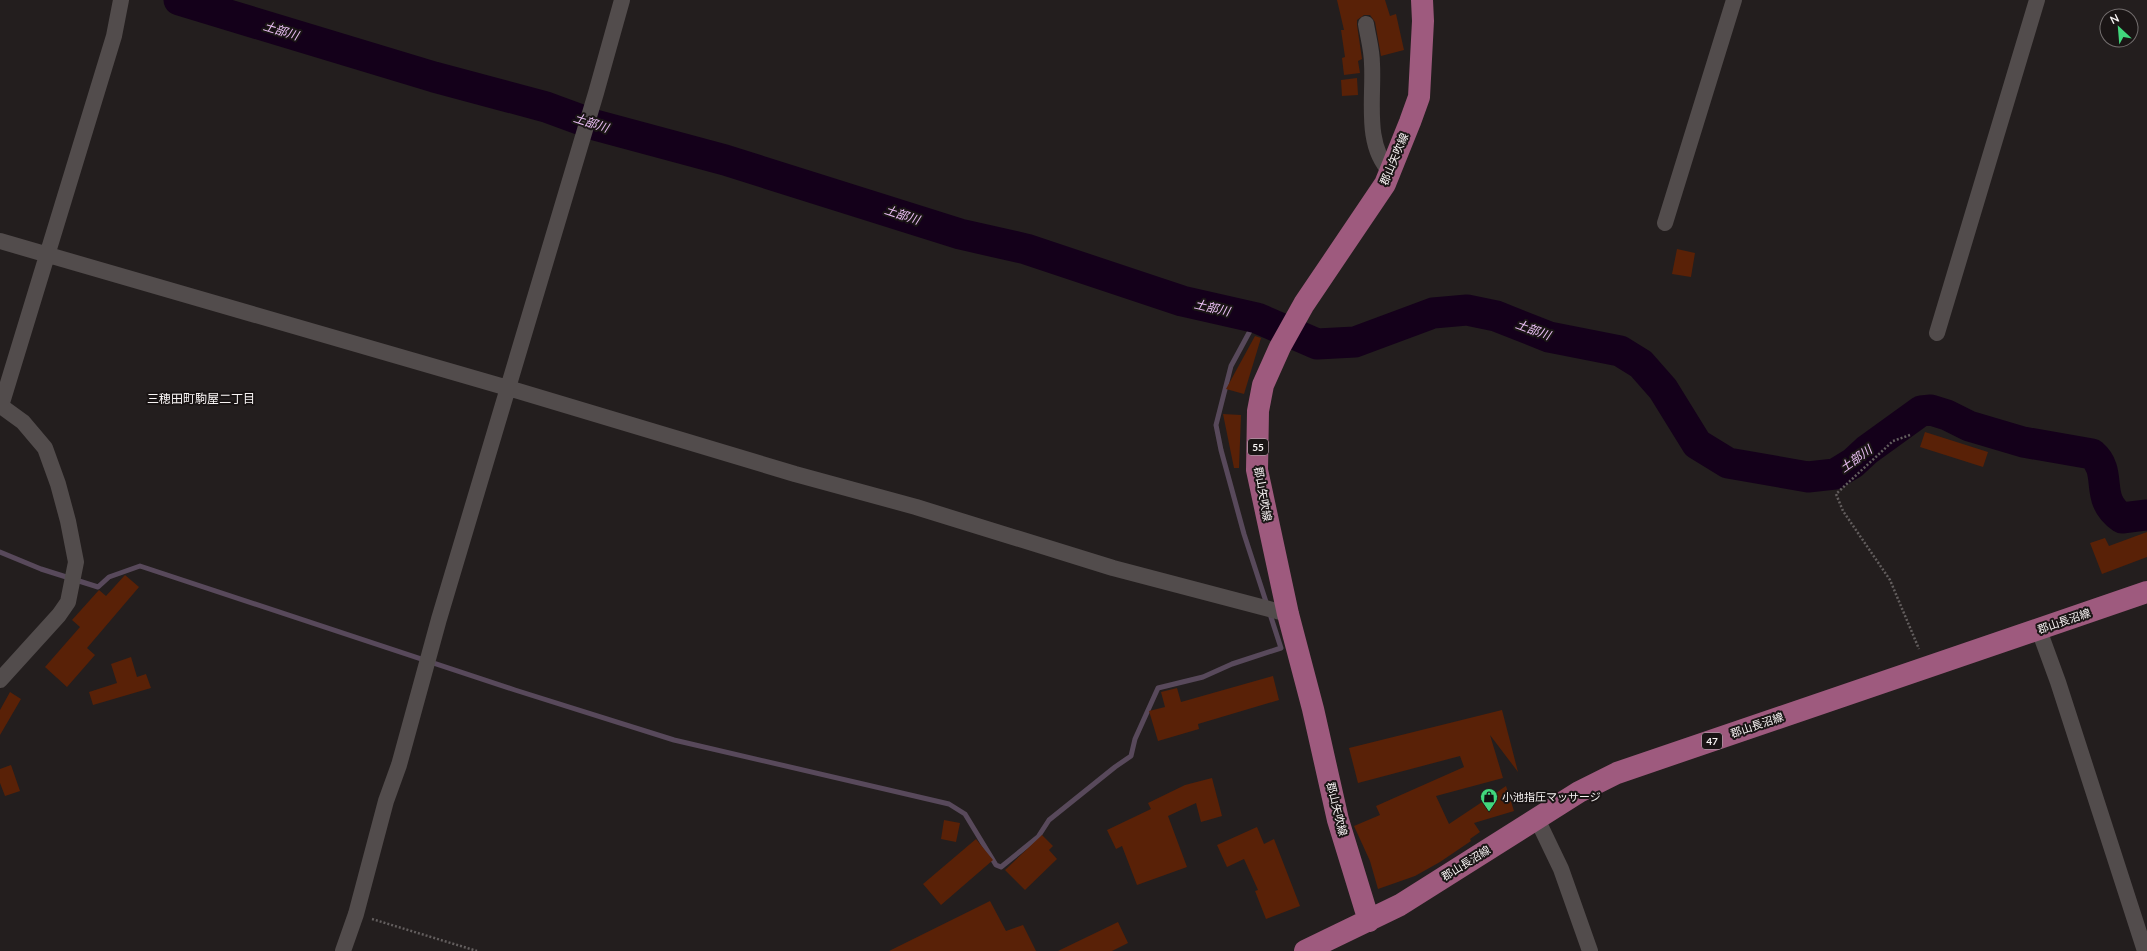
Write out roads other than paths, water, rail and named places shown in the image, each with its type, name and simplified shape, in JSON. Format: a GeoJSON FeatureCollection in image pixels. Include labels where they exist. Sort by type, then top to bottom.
{"type":"FeatureCollection","features":[{"type":"Feature","properties":{"kind":"main road","name":"郡山矢吹線"},"geometry":{"type":"LineString","coordinates":[[1369,921],[1338,820],[1314,709],[1288,614],[1257,470],[1258,411],[1263,385],[1280,347],[1304,304],[1385,184],[1419,97],[1423,21],[1422,0]]}},
{"type":"Feature","properties":{"kind":"main road","name":"郡山長沼線"},"geometry":{"type":"LineString","coordinates":[[1305,951],[1400,905],[1585,789],[1617,773],[2147,592]]}},
{"type":"Feature","properties":{"kind":"street"},"geometry":{"type":"LineString","coordinates":[[0,680],[59,616],[68,602],[76,562],[68,521],[58,484],[45,448],[23,422],[1,406],[114,36],[121,0]]}},
{"type":"Feature","properties":{"kind":"street"},"geometry":{"type":"LineString","coordinates":[[343,951],[356,914],[386,801],[399,765],[429,656],[596,93],[622,0]]}},
{"type":"Feature","properties":{"kind":"street"},"geometry":{"type":"LineString","coordinates":[[1665,223],[1734,0]]}},
{"type":"Feature","properties":{"kind":"street"},"geometry":{"type":"LineString","coordinates":[[1937,333],[2037,0]]}},
{"type":"Feature","properties":{"kind":"street"},"geometry":{"type":"LineString","coordinates":[[1366,24],[1372,62],[1373,130],[1383,164],[1390,171]]}},
{"type":"Feature","properties":{"kind":"street"},"geometry":{"type":"LineString","coordinates":[[0,241],[508,388],[795,474],[916,507],[1113,568],[1288,614]]}},
{"type":"Feature","properties":{"kind":"street"},"geometry":{"type":"LineString","coordinates":[[2039,630],[2058,682],[2145,951]]}},
{"type":"Feature","properties":{"kind":"street"},"geometry":{"type":"LineString","coordinates":[[1537,820],[1561,869],[1590,951]]}},
{"type":"Feature","properties":{"kind":"waterway","name":"土部川"},"geometry":{"type":"LineString","coordinates":[[179,0],[434,77],[546,107],[595,125],[725,160],[960,234],[1026,249],[1182,301],[1257,318],[1317,344],[1355,342],[1433,313],[1467,310],[1496,316],[1549,337],[1620,351],[1641,364],[1663,389],[1697,444],[1728,463],[1808,477],[1835,474],[1853,463],[1867,450],[1921,411],[1931,410],[1947,415],[1969,426],[2023,442],[2092,454],[2102,469],[2108,502],[2113,510],[2122,518],[2147,515]]}},
{"type":"Feature","properties":{"kind":"waterway"},"geometry":{"type":"LineString","coordinates":[[0,552],[41,569],[98,587],[109,577],[140,566],[515,690],[674,740],[949,804],[965,814],[996,865],[1001,867],[1038,837],[1049,820],[1131,756],[1135,739],[1158,688],[1203,677],[1232,664],[1281,648],[1244,534],[1221,450],[1216,425],[1231,366],[1257,318]]}},
{"type":"Feature","properties":{"kind":"place","name":"小池指圧マッサージ"},"geometry":{"type":"Point","coordinates":[1489,812]}},
{"type":"Feature","properties":{"kind":"district","name":"三穂田町駒屋二丁目"},"geometry":{"type":"Point","coordinates":[201,399]}}]}
